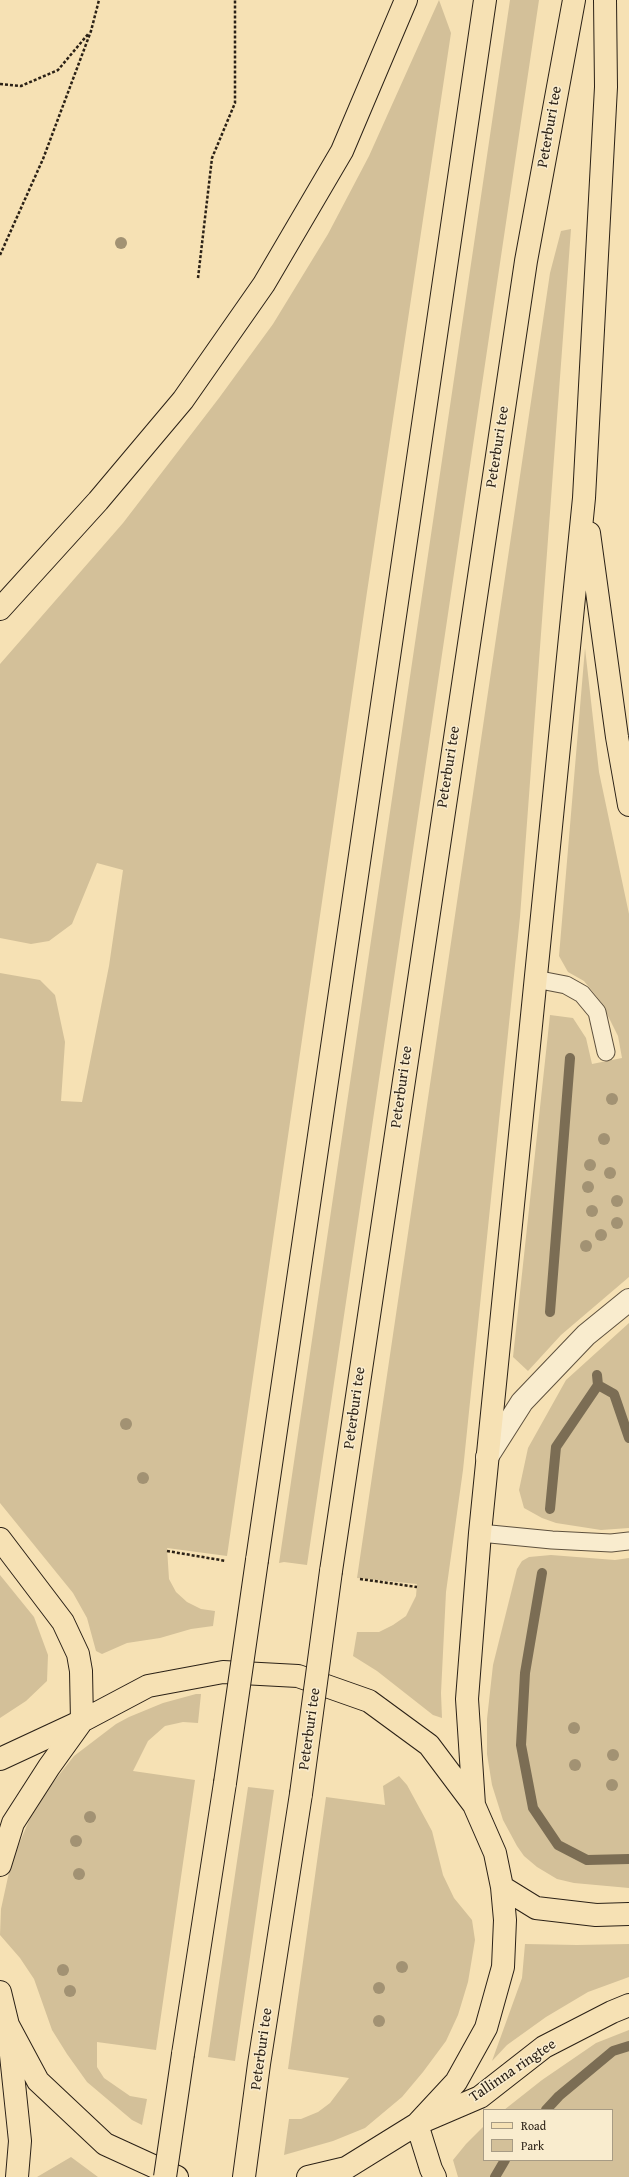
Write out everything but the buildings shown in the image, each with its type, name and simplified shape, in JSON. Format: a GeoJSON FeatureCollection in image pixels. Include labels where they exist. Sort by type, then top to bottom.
{"type":"FeatureCollection","features":[{"type":"Feature","properties":{"kind":"main road"},"geometry":{"type":"LineString","coordinates":[[0,609],[98,501],[183,400],[264,284],[342,151],[406,0]]}},
{"type":"Feature","properties":{"kind":"main road"},"geometry":{"type":"LineString","coordinates":[[165,2177],[225,1784],[485,0]]}},
{"type":"Feature","properties":{"kind":"main road","name":"Peterburi tee"},"geometry":{"type":"LineString","coordinates":[[244,2177],[259,2064],[301,1794],[331,1571],[526,261],[574,0]]}},
{"type":"Feature","properties":{"kind":"main road"},"geometry":{"type":"LineString","coordinates":[[474,1804],[467,1699],[480,1533],[584,498],[606,87],[605,0]]}},
{"type":"Feature","properties":{"kind":"main road"},"geometry":{"type":"LineString","coordinates":[[584,498],[617,737],[629,805]]}},
{"type":"Feature","properties":{"kind":"main road"},"geometry":{"type":"LineString","coordinates":[[0,1539],[63,1622],[78,1654],[81,1671],[82,1722],[49,1767],[13,1823],[0,1865]]}},
{"type":"Feature","properties":{"kind":"main road"},"geometry":{"type":"LineString","coordinates":[[0,1759],[82,1722],[148,1686],[223,1672],[298,1676],[368,1701],[429,1745],[474,1804],[495,1854],[502,1887],[505,1920],[503,1967],[486,2028],[456,2082],[417,2124],[346,2168],[308,2177]]}},
{"type":"Feature","properties":{"kind":"main road"},"geometry":{"type":"LineString","coordinates":[[502,1887],[536,1908],[596,1915],[629,1914]]}},
{"type":"Feature","properties":{"kind":"main road"},"geometry":{"type":"LineString","coordinates":[[0,1992],[8,2025],[20,2141],[17,2177]]}},
{"type":"Feature","properties":{"kind":"main road","name":"Tallinna ringtee"},"geometry":{"type":"LineString","coordinates":[[417,2124],[480,2097],[544,2047],[612,2012],[629,2005]]}},
{"type":"Feature","properties":{"kind":"main road"},"geometry":{"type":"LineString","coordinates":[[8,2025],[38,2081],[104,2144],[177,2177]]}},
{"type":"Feature","properties":{"kind":"main road"},"geometry":{"type":"LineString","coordinates":[[417,2124],[431,2169],[435,2177]]}},
{"type":"Feature","properties":{"kind":"street"},"geometry":{"type":"LineString","coordinates":[[487,1457],[522,1402],[586,1336],[629,1300]]}},
{"type":"Feature","properties":{"kind":"lane"},"geometry":{"type":"LineString","coordinates":[[535,979],[566,985],[582,994],[597,1012],[606,1052]]}},
{"type":"Feature","properties":{"kind":"lane"},"geometry":{"type":"LineString","coordinates":[[480,1533],[611,1543],[629,1541]]}},
{"type":"Feature","properties":{"kind":"path"},"geometry":{"type":"LineString","coordinates":[[0,255],[43,159],[91,31],[99,0]]}},
{"type":"Feature","properties":{"kind":"path"},"geometry":{"type":"LineString","coordinates":[[198,278],[212,158],[236,103],[235,0]]}},
{"type":"Feature","properties":{"kind":"path"},"geometry":{"type":"LineString","coordinates":[[0,84],[21,86],[58,70],[91,31]]}},
{"type":"Feature","properties":{"kind":"path"},"geometry":{"type":"LineString","coordinates":[[167,1551],[226,1561]]}},
{"type":"Feature","properties":{"kind":"path"},"geometry":{"type":"LineString","coordinates":[[357,1578],[417,1587]]}},
{"type":"Feature","properties":{"kind":"green space"},"geometry":{"type":"Polygon","coordinates":[[[439,0],[451,33],[367,592],[227,1556],[167,1548],[169,1579],[176,1592],[187,1602],[201,1609],[215,1611],[213,1626],[191,1629],[160,1638],[127,1643],[102,1654],[96,1651],[87,1618],[73,1593],[0,1503],[0,973],[40,980],[55,995],[65,1042],[61,1101],[82,1102],[109,966],[123,870],[97,863],[72,924],[49,941],[31,944],[0,938],[0,664],[123,523],[219,398],[273,324],[328,234],[369,156],[439,0]]]}},
{"type":"Feature","properties":{"kind":"green space"},"geometry":{"type":"Polygon","coordinates":[[[510,0],[539,0],[307,1565],[284,1562],[279,1563],[510,0]]]}},
{"type":"Feature","properties":{"kind":"green space"},"geometry":{"type":"Polygon","coordinates":[[[571,229],[520,917],[463,1470],[446,1592],[441,1693],[442,1718],[433,1715],[377,1671],[353,1656],[357,1632],[379,1632],[406,1616],[416,1596],[417,1584],[357,1578],[550,273],[561,231],[571,229]]]}},
{"type":"Feature","properties":{"kind":"green space"},"geometry":{"type":"Polygon","coordinates":[[[585,648],[599,772],[629,914],[629,1277],[561,1335],[528,1371],[513,1357],[550,1015],[573,1018],[586,1038],[592,1064],[622,1058],[618,1036],[601,1002],[584,981],[568,972],[559,956],[585,648]]]}},
{"type":"Feature","properties":{"kind":"green space"},"geometry":{"type":"Polygon","coordinates":[[[629,1323],[629,1528],[601,1530],[556,1523],[542,1518],[524,1508],[519,1490],[528,1448],[566,1380],[629,1323]]]}},
{"type":"Feature","properties":{"kind":"green space"},"geometry":{"type":"Polygon","coordinates":[[[551,1555],[615,1560],[629,1558],[629,1888],[574,1883],[557,1879],[537,1867],[524,1856],[517,1846],[503,1820],[492,1785],[487,1754],[487,1719],[493,1665],[517,1569],[522,1561],[529,1557],[551,1555]]]}},
{"type":"Feature","properties":{"kind":"green space"},"geometry":{"type":"Polygon","coordinates":[[[0,1575],[34,1617],[48,1655],[47,1681],[26,1701],[0,1718],[0,1575]]]}},
{"type":"Feature","properties":{"kind":"green space"},"geometry":{"type":"Polygon","coordinates":[[[201,1694],[198,1723],[183,1722],[165,1726],[148,1741],[133,1771],[195,1780],[156,2050],[97,2042],[97,2067],[104,2078],[130,2096],[147,2099],[142,2125],[132,2120],[87,2082],[67,2054],[52,2030],[34,1979],[20,1958],[0,1935],[1,1909],[11,1863],[36,1804],[74,1756],[116,1724],[129,1717],[163,1703],[201,1694]]]}},
{"type":"Feature","properties":{"kind":"green space"},"geometry":{"type":"Polygon","coordinates":[[[399,1776],[407,1785],[432,1831],[443,1875],[454,1898],[472,1920],[475,1940],[468,1982],[458,2015],[446,2041],[423,2072],[402,2097],[365,2128],[333,2141],[284,2155],[289,2119],[301,2119],[318,2112],[330,2103],[349,2078],[288,2069],[326,1797],[385,1805],[383,1786],[399,1776]]]}},
{"type":"Feature","properties":{"kind":"green space"},"geometry":{"type":"Polygon","coordinates":[[[248,1787],[274,1790],[235,2061],[208,2057],[248,1787]]]}},
{"type":"Feature","properties":{"kind":"green space"},"geometry":{"type":"Polygon","coordinates":[[[525,1944],[629,1944],[629,1977],[588,1992],[546,2017],[507,2045],[492,2061],[522,1978],[525,1944]]]}},
{"type":"Feature","properties":{"kind":"green space"},"geometry":{"type":"Polygon","coordinates":[[[629,2030],[629,2177],[458,2177],[453,2160],[483,2127],[483,2161],[613,2161],[613,2109],[505,2109],[542,2080],[596,2043],[629,2030]]]}},
{"type":"Feature","properties":{"kind":"green space"},"geometry":{"type":"Polygon","coordinates":[[[71,2157],[98,2177],[37,2177],[71,2157]]]}},
{"type":"Feature","properties":{"kind":"waterway"},"geometry":{"type":"LineString","coordinates":[[550,1312],[570,1058]]}},
{"type":"Feature","properties":{"kind":"waterway"},"geometry":{"type":"LineString","coordinates":[[550,1509],[556,1447],[598,1385],[597,1375]]}},
{"type":"Feature","properties":{"kind":"waterway"},"geometry":{"type":"LineString","coordinates":[[598,1385],[614,1394],[629,1438]]}},
{"type":"Feature","properties":{"kind":"waterway"},"geometry":{"type":"LineString","coordinates":[[542,1573],[525,1673],[521,1745],[533,1808],[558,1845],[587,1860],[629,1859]]}},
{"type":"Feature","properties":{"kind":"waterway"},"geometry":{"type":"LineString","coordinates":[[547,2109],[559,2096],[613,2051],[629,2046]]}},
{"type":"Feature","properties":{"kind":"waterway"},"geometry":{"type":"LineString","coordinates":[[495,2177],[504,2161]]}}]}
